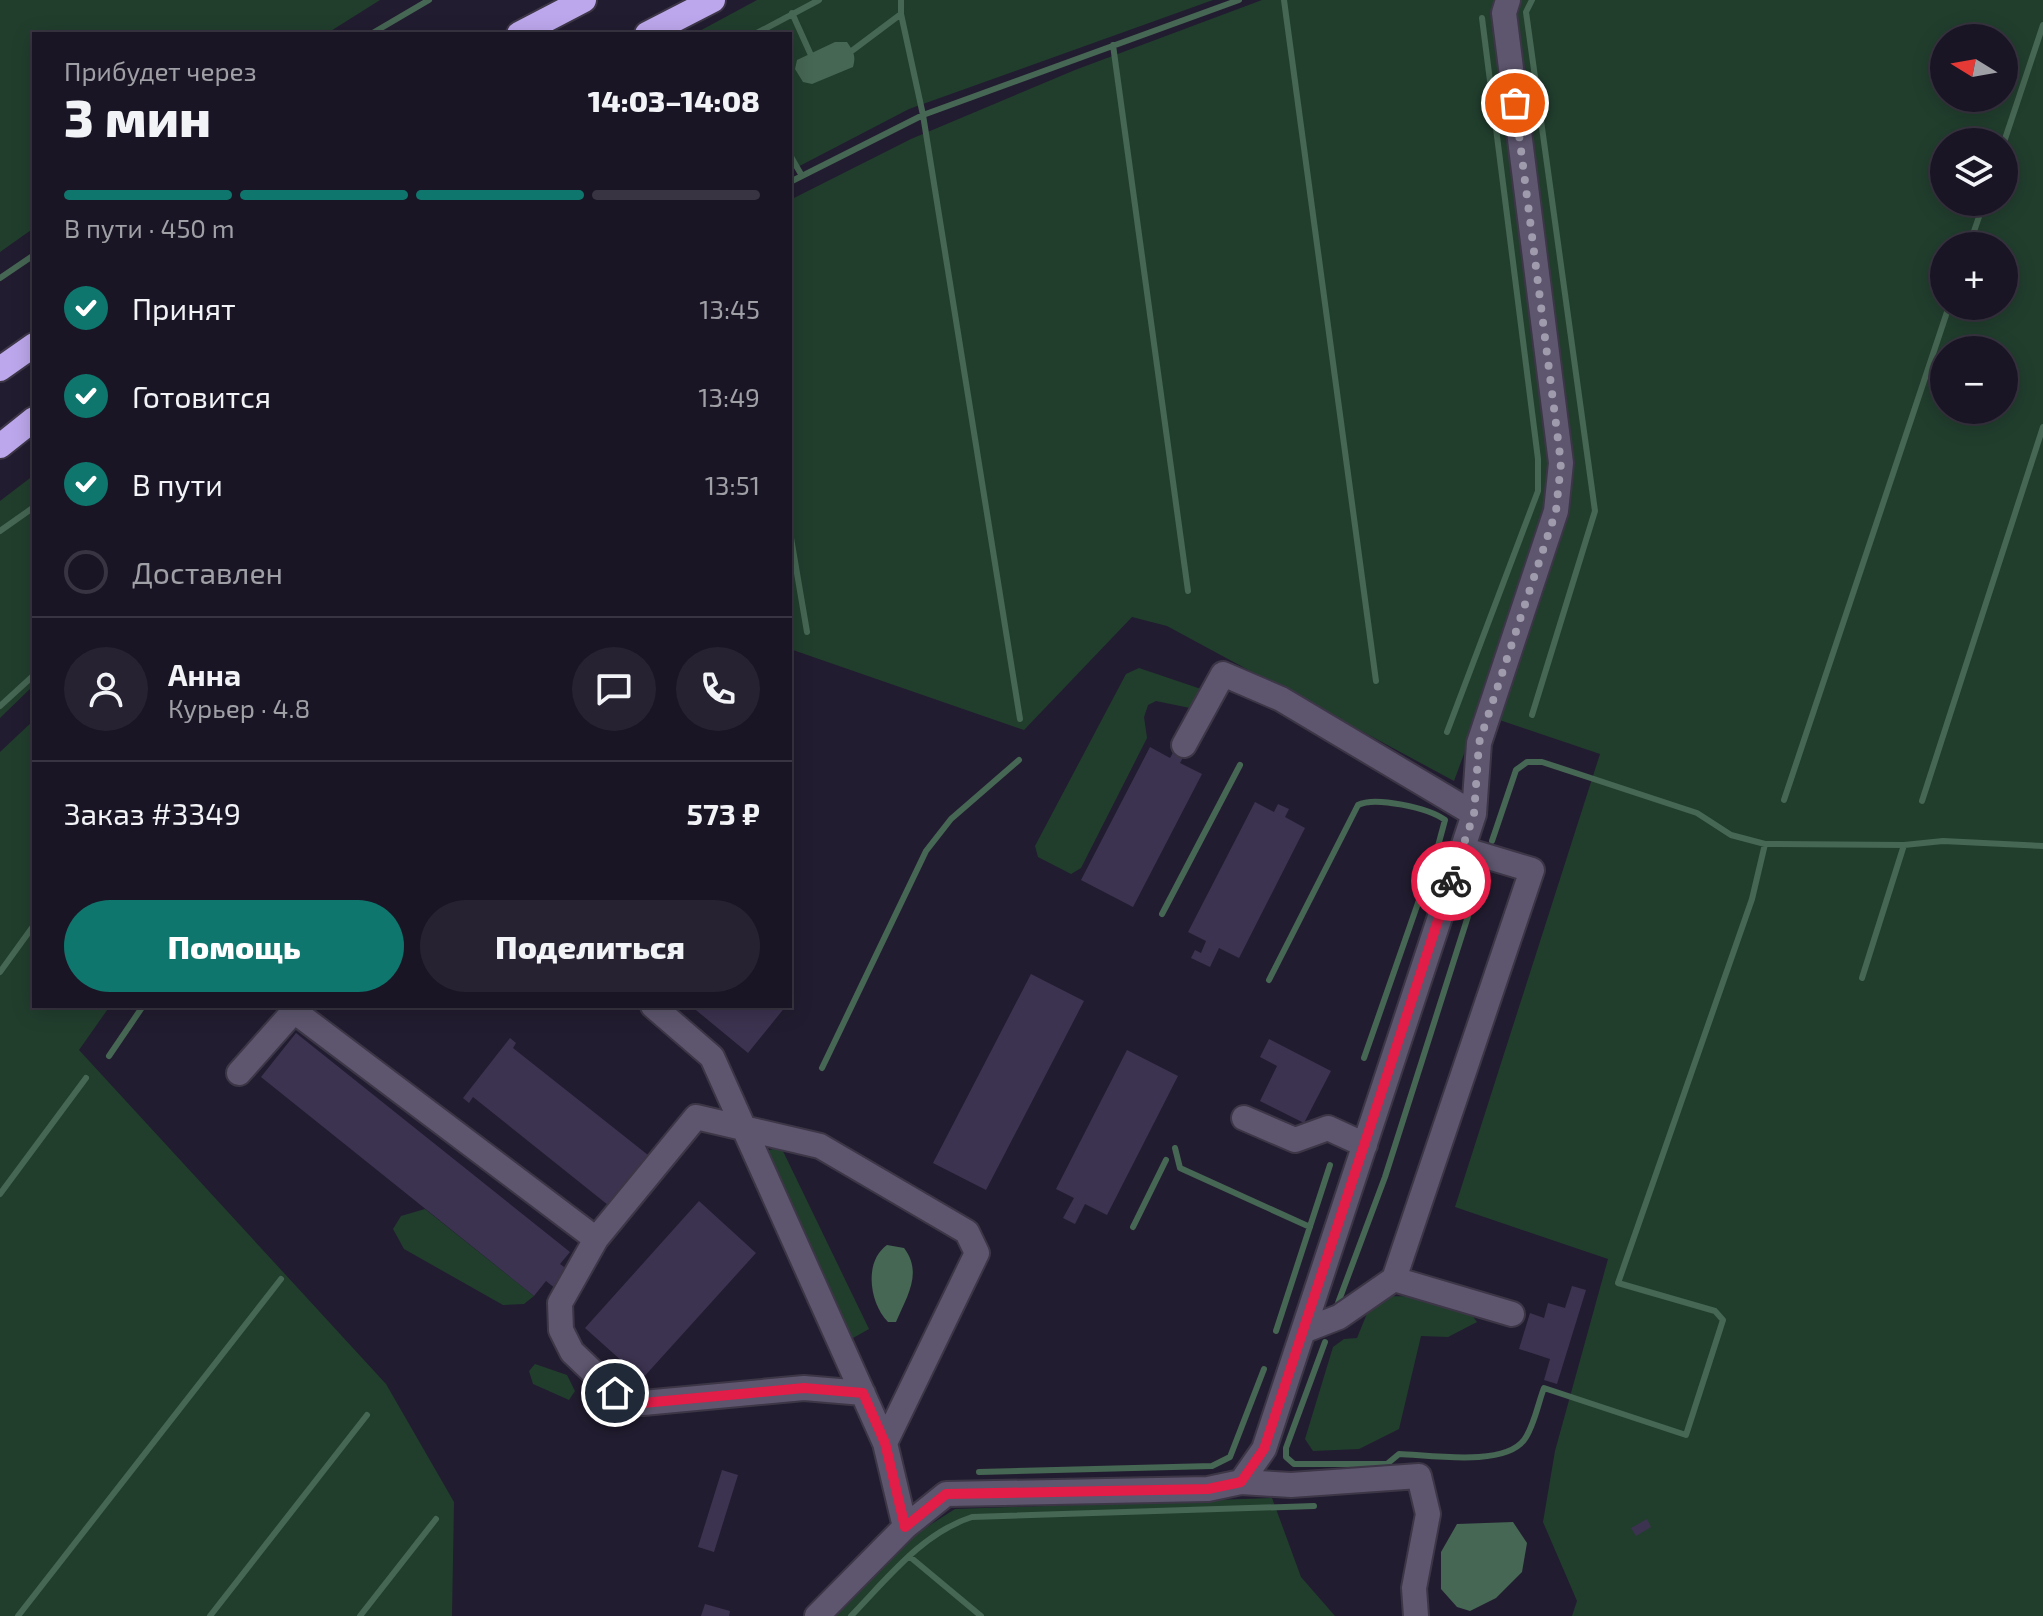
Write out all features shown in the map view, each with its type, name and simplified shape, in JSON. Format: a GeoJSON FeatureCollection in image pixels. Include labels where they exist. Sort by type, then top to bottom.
{"type":"FeatureCollection","features":[{"type":"Feature","properties":{"kind":"highway"},"geometry":{"type":"LineString","coordinates":[[523,32],[584,0]]}},
{"type":"Feature","properties":{"kind":"highway"},"geometry":{"type":"LineString","coordinates":[[651,32],[713,0]]}},
{"type":"Feature","properties":{"kind":"highway"},"geometry":{"type":"LineString","coordinates":[[0,369],[32,346]]}},
{"type":"Feature","properties":{"kind":"highway"},"geometry":{"type":"LineString","coordinates":[[0,446],[32,421]]}},
{"type":"Feature","properties":{"kind":"street"},"geometry":{"type":"LineString","coordinates":[[1241,1482],[1264,1449],[1474,814],[1479,743],[1556,511],[1561,463],[1504,13],[1508,0]]}},
{"type":"Feature","properties":{"kind":"street"},"geometry":{"type":"LineString","coordinates":[[1184,745],[1223,674],[1281,699],[1474,814]]}},
{"type":"Feature","properties":{"kind":"street"},"geometry":{"type":"LineString","coordinates":[[1303,1331],[1339,1317],[1394,1279],[1532,870],[1462,849]]}},
{"type":"Feature","properties":{"kind":"street"},"geometry":{"type":"LineString","coordinates":[[655,1008],[712,1057],[885,1443],[905,1527]]}},
{"type":"Feature","properties":{"kind":"street"},"geometry":{"type":"LineString","coordinates":[[239,1073],[294,1011],[596,1239]]}},
{"type":"Feature","properties":{"kind":"street"},"geometry":{"type":"LineString","coordinates":[[863,1393],[804,1388],[643,1403],[615,1393],[572,1352],[561,1330],[560,1303],[596,1239],[696,1117],[820,1146],[967,1232],[977,1253],[885,1443]]}},
{"type":"Feature","properties":{"kind":"street"},"geometry":{"type":"LineString","coordinates":[[1244,1118],[1295,1140],[1328,1128],[1365,1145]]}},
{"type":"Feature","properties":{"kind":"street"},"geometry":{"type":"LineString","coordinates":[[1394,1279],[1512,1314]]}},
{"type":"Feature","properties":{"kind":"street"},"geometry":{"type":"LineString","coordinates":[[817,1616],[905,1527],[946,1494],[1208,1489],[1241,1482],[1291,1485],[1419,1476],[1428,1514],[1414,1588],[1416,1616]]}},
{"type":"Feature","properties":{"kind":"shaded area"},"geometry":{"type":"Polygon","coordinates":[[[0,0],[380,0],[329,32],[32,32],[32,229],[0,252],[0,0]]]}},
{"type":"Feature","properties":{"kind":"shaded area"},"geometry":{"type":"Polygon","coordinates":[[[757,0],[1213,0],[909,109],[792,170],[792,32],[698,32],[757,0]]]}},
{"type":"Feature","properties":{"kind":"shaded area"},"geometry":{"type":"Polygon","coordinates":[[[1262,0],[2043,0],[2043,1616],[1572,1616],[1577,1601],[1543,1522],[1555,1451],[1608,1259],[1455,1207],[1600,754],[1479,713],[1454,781],[1167,626],[1132,617],[1024,730],[792,650],[792,199],[911,139],[1075,70],[1262,0]]]}},
{"type":"Feature","properties":{"kind":"shaded area"},"geometry":{"type":"Polygon","coordinates":[[[835,42],[847,42],[854,54],[853,67],[812,84],[803,82],[795,69],[797,60],[835,42]]]}},
{"type":"Feature","properties":{"kind":"shaded area"},"geometry":{"type":"Polygon","coordinates":[[[32,477],[32,687],[0,718],[0,501],[32,477]]]}},
{"type":"Feature","properties":{"kind":"shaded area"},"geometry":{"type":"Polygon","coordinates":[[[1139,668],[1201,689],[1199,699],[1190,708],[1156,701],[1148,705],[1144,717],[1147,738],[1081,868],[1071,874],[1038,857],[1035,846],[1126,674],[1139,668]]]}},
{"type":"Feature","properties":{"kind":"shaded area"},"geometry":{"type":"Polygon","coordinates":[[[32,722],[32,1008],[109,1008],[79,1050],[386,1384],[454,1502],[452,1616],[0,1616],[0,752],[32,722]]]}},
{"type":"Feature","properties":{"kind":"shaded area"},"geometry":{"type":"Polygon","coordinates":[[[781,1147],[869,1329],[846,1342],[764,1160],[769,1150],[781,1147]]]}},
{"type":"Feature","properties":{"kind":"shaded area"},"geometry":{"type":"Polygon","coordinates":[[[425,1209],[534,1296],[524,1304],[503,1305],[404,1249],[393,1229],[401,1216],[425,1209]]]}},
{"type":"Feature","properties":{"kind":"shaded area"},"geometry":{"type":"Polygon","coordinates":[[[887,1245],[904,1248],[912,1266],[911,1285],[896,1322],[888,1322],[873,1294],[874,1262],[887,1245]]]}},
{"type":"Feature","properties":{"kind":"shaded area"},"geometry":{"type":"Polygon","coordinates":[[[1385,1296],[1423,1297],[1448,1302],[1460,1306],[1477,1322],[1448,1337],[1421,1336],[1399,1429],[1359,1449],[1313,1451],[1305,1439],[1333,1347],[1344,1339],[1357,1338],[1368,1311],[1385,1296]]]}},
{"type":"Feature","properties":{"kind":"shaded area"},"geometry":{"type":"Polygon","coordinates":[[[535,1364],[567,1375],[575,1391],[569,1400],[533,1384],[529,1371],[535,1364]]]}},
{"type":"Feature","properties":{"kind":"shaded area"},"geometry":{"type":"Polygon","coordinates":[[[1272,1498],[1301,1577],[1335,1616],[835,1616],[911,1537],[955,1509],[1272,1498]]]}},
{"type":"Feature","properties":{"kind":"shaded area"},"geometry":{"type":"Polygon","coordinates":[[[1513,1522],[1527,1543],[1522,1572],[1496,1598],[1470,1611],[1457,1607],[1441,1589],[1441,1552],[1457,1524],[1513,1522]]]}},
{"type":"Feature","properties":{"kind":"building"},"geometry":{"type":"Polygon","coordinates":[[[1150,747],[1170,758],[1176,747],[1186,752],[1180,763],[1202,774],[1133,907],[1081,880],[1150,747]]]}},
{"type":"Feature","properties":{"kind":"building"},"geometry":{"type":"Polygon","coordinates":[[[1255,802],[1274,812],[1278,804],[1289,809],[1285,817],[1305,828],[1239,958],[1219,948],[1210,967],[1191,958],[1195,950],[1201,953],[1206,941],[1188,932],[1255,802]]]}},
{"type":"Feature","properties":{"kind":"building"},"geometry":{"type":"Polygon","coordinates":[[[1031,974],[1084,1001],[986,1190],[933,1163],[1031,974]]]}},
{"type":"Feature","properties":{"kind":"building"},"geometry":{"type":"Polygon","coordinates":[[[693,1008],[784,1008],[748,1053],[693,1008]]]}},
{"type":"Feature","properties":{"kind":"building"},"geometry":{"type":"Polygon","coordinates":[[[296,1033],[570,1252],[560,1264],[571,1272],[556,1289],[546,1281],[534,1296],[261,1077],[296,1033]]]}},
{"type":"Feature","properties":{"kind":"building"},"geometry":{"type":"Polygon","coordinates":[[[510,1038],[516,1043],[513,1048],[648,1155],[608,1205],[473,1097],[469,1103],[463,1098],[510,1038]]]}},
{"type":"Feature","properties":{"kind":"building"},"geometry":{"type":"Polygon","coordinates":[[[1269,1039],[1331,1071],[1304,1123],[1260,1101],[1277,1066],[1260,1057],[1269,1039]]]}},
{"type":"Feature","properties":{"kind":"building"},"geometry":{"type":"Polygon","coordinates":[[[1127,1050],[1178,1076],[1107,1215],[1085,1204],[1075,1224],[1063,1218],[1074,1198],[1056,1189],[1127,1050]]]}},
{"type":"Feature","properties":{"kind":"building"},"geometry":{"type":"Polygon","coordinates":[[[699,1201],[756,1253],[642,1379],[585,1328],[699,1201]]]}},
{"type":"Feature","properties":{"kind":"building"},"geometry":{"type":"Polygon","coordinates":[[[1572,1286],[1586,1290],[1557,1384],[1544,1380],[1550,1359],[1519,1349],[1530,1313],[1544,1318],[1548,1303],[1565,1308],[1572,1286]]]}},
{"type":"Feature","properties":{"kind":"building"},"geometry":{"type":"Polygon","coordinates":[[[722,1470],[738,1475],[714,1552],[698,1547],[722,1470]]]}},
{"type":"Feature","properties":{"kind":"building"},"geometry":{"type":"Polygon","coordinates":[[[1647,1519],[1651,1527],[1636,1536],[1631,1528],[1647,1519]]]}},
{"type":"Feature","properties":{"kind":"building"},"geometry":{"type":"Polygon","coordinates":[[[705,1604],[730,1611],[729,1616],[701,1616],[705,1604]]]}},
{"type":"Feature","properties":{"kind":"waterway"},"geometry":{"type":"LineString","coordinates":[[374,32],[429,0]]}},
{"type":"Feature","properties":{"kind":"waterway"},"geometry":{"type":"LineString","coordinates":[[759,32],[819,0]]}},
{"type":"Feature","properties":{"kind":"waterway"},"geometry":{"type":"LineString","coordinates":[[901,0],[901,14],[923,115],[1020,719]]}},
{"type":"Feature","properties":{"kind":"waterway"},"geometry":{"type":"LineString","coordinates":[[792,181],[923,115],[1239,0]]}},
{"type":"Feature","properties":{"kind":"waterway"},"geometry":{"type":"LineString","coordinates":[[1284,0],[1376,681]]}},
{"type":"Feature","properties":{"kind":"waterway"},"geometry":{"type":"LineString","coordinates":[[1532,0],[1526,12],[1595,511],[1532,715]]}},
{"type":"Feature","properties":{"kind":"waterway"},"geometry":{"type":"LineString","coordinates":[[792,13],[810,53]]}},
{"type":"Feature","properties":{"kind":"waterway"},"geometry":{"type":"LineString","coordinates":[[853,50],[901,14]]}},
{"type":"Feature","properties":{"kind":"waterway"},"geometry":{"type":"LineString","coordinates":[[1447,732],[1538,491],[1538,459],[1482,18]]}},
{"type":"Feature","properties":{"kind":"waterway"},"geometry":{"type":"LineString","coordinates":[[2009,128],[2043,25]]}},
{"type":"Feature","properties":{"kind":"waterway"},"geometry":{"type":"LineString","coordinates":[[1113,45],[1188,591]]}},
{"type":"Feature","properties":{"kind":"waterway"},"geometry":{"type":"LineString","coordinates":[[792,158],[802,176]]}},
{"type":"Feature","properties":{"kind":"waterway"},"geometry":{"type":"LineString","coordinates":[[1974,232],[1979,216]]}},
{"type":"Feature","properties":{"kind":"waterway"},"geometry":{"type":"LineString","coordinates":[[0,278],[32,256]]}},
{"type":"Feature","properties":{"kind":"waterway"},"geometry":{"type":"LineString","coordinates":[[1784,800],[1944,320]]}},
{"type":"Feature","properties":{"kind":"waterway"},"geometry":{"type":"LineString","coordinates":[[1922,801],[2043,427]]}},
{"type":"Feature","properties":{"kind":"waterway"},"geometry":{"type":"LineString","coordinates":[[0,531],[32,508]]}},
{"type":"Feature","properties":{"kind":"waterway"},"geometry":{"type":"LineString","coordinates":[[792,544],[807,632]]}},
{"type":"Feature","properties":{"kind":"waterway"},"geometry":{"type":"LineString","coordinates":[[0,706],[32,677]]}},
{"type":"Feature","properties":{"kind":"waterway"},"geometry":{"type":"LineString","coordinates":[[822,1068],[926,851],[951,819],[1019,760]]}},
{"type":"Feature","properties":{"kind":"waterway"},"geometry":{"type":"LineString","coordinates":[[1492,841],[1516,770],[1527,762],[1542,762],[1697,813],[1731,835],[1765,844],[1904,845],[1943,841],[2043,846]]}},
{"type":"Feature","properties":{"kind":"waterway"},"geometry":{"type":"LineString","coordinates":[[1162,914],[1240,765]]}},
{"type":"Feature","properties":{"kind":"waterway"},"geometry":{"type":"LineString","coordinates":[[1269,980],[1358,805],[1389,803],[1415,808],[1445,820],[1438,846]]}},
{"type":"Feature","properties":{"kind":"waterway"},"geometry":{"type":"LineString","coordinates":[[1325,1342],[1286,1448],[1286,1457],[1294,1464],[1387,1464],[1399,1454],[1466,1458],[1500,1454],[1524,1440],[1544,1388],[1686,1435],[1723,1320],[1715,1311],[1618,1283],[1752,899],[1765,844]]}},
{"type":"Feature","properties":{"kind":"waterway"},"geometry":{"type":"LineString","coordinates":[[1862,978],[1904,845]]}},
{"type":"Feature","properties":{"kind":"waterway"},"geometry":{"type":"LineString","coordinates":[[1338,1303],[1385,1177],[1483,869]]}},
{"type":"Feature","properties":{"kind":"waterway"},"geometry":{"type":"LineString","coordinates":[[1364,1058],[1426,880]]}},
{"type":"Feature","properties":{"kind":"waterway"},"geometry":{"type":"LineString","coordinates":[[0,972],[32,928]]}},
{"type":"Feature","properties":{"kind":"waterway"},"geometry":{"type":"LineString","coordinates":[[109,1056],[142,1008]]}},
{"type":"Feature","properties":{"kind":"waterway"},"geometry":{"type":"LineString","coordinates":[[0,1194],[86,1078]]}},
{"type":"Feature","properties":{"kind":"waterway"},"geometry":{"type":"LineString","coordinates":[[1175,1148],[1180,1168],[1310,1227]]}},
{"type":"Feature","properties":{"kind":"waterway"},"geometry":{"type":"LineString","coordinates":[[1133,1227],[1166,1160]]}},
{"type":"Feature","properties":{"kind":"waterway"},"geometry":{"type":"LineString","coordinates":[[1276,1331],[1330,1165]]}},
{"type":"Feature","properties":{"kind":"waterway"},"geometry":{"type":"LineString","coordinates":[[18,1616],[281,1279]]}},
{"type":"Feature","properties":{"kind":"waterway"},"geometry":{"type":"LineString","coordinates":[[979,1472],[1212,1466],[1230,1457],[1264,1369]]}},
{"type":"Feature","properties":{"kind":"waterway"},"geometry":{"type":"LineString","coordinates":[[210,1616],[367,1415]]}},
{"type":"Feature","properties":{"kind":"waterway"},"geometry":{"type":"LineString","coordinates":[[851,1616],[921,1546],[954,1524],[972,1517],[1314,1506]]}},
{"type":"Feature","properties":{"kind":"waterway"},"geometry":{"type":"LineString","coordinates":[[360,1616],[436,1519]]}},
{"type":"Feature","properties":{"kind":"waterway"},"geometry":{"type":"LineString","coordinates":[[909,1556],[981,1616]]}},
{"type":"Feature","properties":{"kind":"way so far"},"geometry":{"type":"LineString","coordinates":[[1451,881],[1474,814],[1479,743],[1556,511],[1561,463],[1515,103]]}},
{"type":"Feature","properties":{"kind":"route"},"geometry":{"type":"LineString","coordinates":[[615,1393],[643,1403],[804,1388],[863,1393],[885,1443],[905,1527],[946,1494],[1208,1489],[1241,1482],[1264,1449],[1451,881]]}}]}
